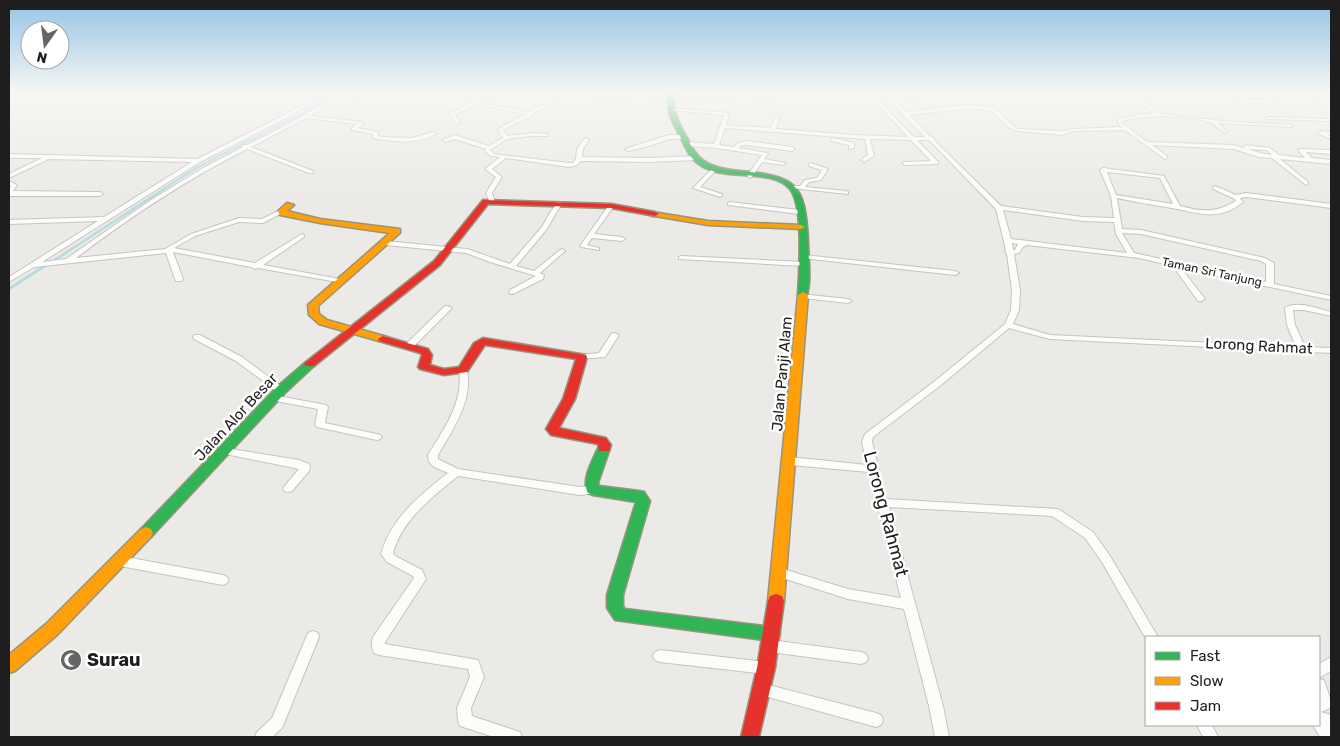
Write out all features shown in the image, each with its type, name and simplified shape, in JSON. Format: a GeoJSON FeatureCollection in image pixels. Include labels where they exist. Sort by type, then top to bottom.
{"type":"FeatureCollection","features":[{"type":"Feature","properties":{"kind":"street"},"geometry":{"type":"LineString","coordinates":[[9,280],[198,161],[265,128]]}},
{"type":"Feature","properties":{"kind":"street"},"geometry":{"type":"LineString","coordinates":[[64,261],[178,185],[282,128]]}},
{"type":"Feature","properties":{"kind":"street"},"geometry":{"type":"LineString","coordinates":[[355,128],[354,129],[376,133],[377,138],[410,140],[433,134]]}},
{"type":"Feature","properties":{"kind":"street"},"geometry":{"type":"LineString","coordinates":[[506,128],[499,131],[506,138]]}},
{"type":"Feature","properties":{"kind":"street"},"geometry":{"type":"LineString","coordinates":[[681,128],[696,158],[704,165],[714,169],[783,182],[797,187],[846,193]]}},
{"type":"Feature","properties":{"kind":"street"},"geometry":{"type":"LineString","coordinates":[[716,146],[723,128]]}},
{"type":"Feature","properties":{"kind":"street"},"geometry":{"type":"LineString","coordinates":[[746,128],[867,138],[929,139]]}},
{"type":"Feature","properties":{"kind":"street"},"geometry":{"type":"LineString","coordinates":[[904,128],[936,163],[906,163]]}},
{"type":"Feature","properties":{"kind":"street"},"geometry":{"type":"LineString","coordinates":[[918,128],[999,208],[1008,241],[1008,252],[1016,290],[1015,310],[1008,325]]}},
{"type":"Feature","properties":{"kind":"street"},"geometry":{"type":"LineString","coordinates":[[1012,128],[1017,130],[1062,133],[1072,130],[1128,128],[1165,157]]}},
{"type":"Feature","properties":{"kind":"street"},"geometry":{"type":"LineString","coordinates":[[1220,128],[1225,132]]}},
{"type":"Feature","properties":{"kind":"street"},"geometry":{"type":"LineString","coordinates":[[445,140],[454,137],[489,148],[506,138],[532,133],[546,135]]}},
{"type":"Feature","properties":{"kind":"street"},"geometry":{"type":"LineString","coordinates":[[1331,133],[1321,133],[1331,138]]}},
{"type":"Feature","properties":{"kind":"street"},"geometry":{"type":"LineString","coordinates":[[836,136],[834,140],[852,144],[851,148]]}},
{"type":"Feature","properties":{"kind":"street"},"geometry":{"type":"LineString","coordinates":[[628,149],[669,137],[764,153],[750,176]]}},
{"type":"Feature","properties":{"kind":"street"},"geometry":{"type":"LineString","coordinates":[[864,160],[871,156],[867,138]]}},
{"type":"Feature","properties":{"kind":"street"},"geometry":{"type":"LineString","coordinates":[[489,148],[487,151],[490,153],[569,165],[575,164],[580,149],[586,140]]}},
{"type":"Feature","properties":{"kind":"street"},"geometry":{"type":"LineString","coordinates":[[736,149],[740,144],[747,143],[792,149]]}},
{"type":"Feature","properties":{"kind":"street"},"geometry":{"type":"LineString","coordinates":[[1146,143],[1268,148],[1306,183]]}},
{"type":"Feature","properties":{"kind":"street"},"geometry":{"type":"LineString","coordinates":[[231,145],[245,147],[290,166],[310,172]]}},
{"type":"Feature","properties":{"kind":"street"},"geometry":{"type":"LineString","coordinates":[[1310,160],[1300,150],[1331,152]]}},
{"type":"Feature","properties":{"kind":"street"},"geometry":{"type":"LineString","coordinates":[[9,156],[198,161]]}},
{"type":"Feature","properties":{"kind":"street"},"geometry":{"type":"LineString","coordinates":[[505,156],[488,169],[499,177],[489,192],[492,202],[611,206],[708,223],[801,227]]}},
{"type":"Feature","properties":{"kind":"street"},"geometry":{"type":"LineString","coordinates":[[1275,156],[1331,162]]}},
{"type":"Feature","properties":{"kind":"street"},"geometry":{"type":"LineString","coordinates":[[11,175],[48,158]]}},
{"type":"Feature","properties":{"kind":"street"},"geometry":{"type":"LineString","coordinates":[[578,159],[648,160],[696,158]]}},
{"type":"Feature","properties":{"kind":"street"},"geometry":{"type":"LineString","coordinates":[[761,160],[784,163]]}},
{"type":"Feature","properties":{"kind":"street"},"geometry":{"type":"LineString","coordinates":[[797,187],[805,182],[819,179],[824,169],[811,166]]}},
{"type":"Feature","properties":{"kind":"street"},"geometry":{"type":"LineString","coordinates":[[714,169],[696,188],[720,195]]}},
{"type":"Feature","properties":{"kind":"street"},"geometry":{"type":"LineString","coordinates":[[1132,255],[1119,234],[1114,196],[1104,170],[1162,177],[1165,179],[1177,207]]}},
{"type":"Feature","properties":{"kind":"street"},"geometry":{"type":"LineString","coordinates":[[9,182],[14,185],[9,194],[100,194]]}},
{"type":"Feature","properties":{"kind":"street"},"geometry":{"type":"LineString","coordinates":[[162,184],[178,185]]}},
{"type":"Feature","properties":{"kind":"street","name":"Jalan Panji Alam"},"geometry":{"type":"LineString","coordinates":[[750,737],[771,640],[780,573],[790,461],[804,261],[797,187]]}},
{"type":"Feature","properties":{"kind":"street"},"geometry":{"type":"LineString","coordinates":[[1114,196],[1177,207],[1196,213],[1214,214],[1239,203],[1240,201],[1235,197],[1214,188]]}},
{"type":"Feature","properties":{"kind":"street"},"geometry":{"type":"LineString","coordinates":[[1235,197],[1246,195],[1331,206]]}},
{"type":"Feature","properties":{"kind":"street","name":"Jalan Alor Besar"},"geometry":{"type":"LineString","coordinates":[[9,665],[52,629],[120,561],[277,394],[351,330],[426,272],[449,249],[483,205],[492,202]]}},
{"type":"Feature","properties":{"kind":"street"},"geometry":{"type":"LineString","coordinates":[[512,266],[522,251],[548,224],[550,214],[560,203]]}},
{"type":"Feature","properties":{"kind":"street"},"geometry":{"type":"LineString","coordinates":[[730,204],[799,212]]}},
{"type":"Feature","properties":{"kind":"street"},"geometry":{"type":"LineString","coordinates":[[597,248],[584,246],[611,206]]}},
{"type":"Feature","properties":{"kind":"street"},"geometry":{"type":"LineString","coordinates":[[286,208],[284,214],[320,221],[396,230],[397,232],[386,243],[313,305],[314,314],[323,322],[424,351],[427,355],[424,367],[430,370],[456,373],[463,370],[478,345],[483,341],[582,357],[602,355],[615,335]]}},
{"type":"Feature","properties":{"kind":"street"},"geometry":{"type":"LineString","coordinates":[[168,250],[193,235],[238,220],[263,221],[286,208]]}},
{"type":"Feature","properties":{"kind":"street"},"geometry":{"type":"LineString","coordinates":[[999,208],[1083,219],[1117,220]]}},
{"type":"Feature","properties":{"kind":"street"},"geometry":{"type":"LineString","coordinates":[[122,209],[141,210]]}},
{"type":"Feature","properties":{"kind":"street"},"geometry":{"type":"LineString","coordinates":[[9,222],[105,219]]}},
{"type":"Feature","properties":{"kind":"street","name":"Taman Sri Tanjung"},"geometry":{"type":"LineString","coordinates":[[1008,241],[1132,255],[1270,285],[1270,263],[1263,259],[1141,232],[1120,231]]}},
{"type":"Feature","properties":{"kind":"street"},"geometry":{"type":"LineString","coordinates":[[254,266],[302,236]]}},
{"type":"Feature","properties":{"kind":"street"},"geometry":{"type":"LineString","coordinates":[[591,236],[622,240]]}},
{"type":"Feature","properties":{"kind":"street"},"geometry":{"type":"LineString","coordinates":[[386,243],[472,252],[492,261],[536,272],[540,277],[513,292]]}},
{"type":"Feature","properties":{"kind":"street"},"geometry":{"type":"LineString","coordinates":[[1008,252],[1017,252],[1020,246],[1026,243]]}},
{"type":"Feature","properties":{"kind":"street"},"geometry":{"type":"LineString","coordinates":[[168,250],[179,279]]}},
{"type":"Feature","properties":{"kind":"street"},"geometry":{"type":"LineString","coordinates":[[31,265],[168,250],[340,282]]}},
{"type":"Feature","properties":{"kind":"street"},"geometry":{"type":"LineString","coordinates":[[536,272],[562,251]]}},
{"type":"Feature","properties":{"kind":"street"},"geometry":{"type":"LineString","coordinates":[[681,258],[804,261],[955,273]]}},
{"type":"Feature","properties":{"kind":"street"},"geometry":{"type":"LineString","coordinates":[[1176,265],[1201,299]]}},
{"type":"Feature","properties":{"kind":"street"},"geometry":{"type":"LineString","coordinates":[[1270,285],[1331,298]]}},
{"type":"Feature","properties":{"kind":"street"},"geometry":{"type":"LineString","coordinates":[[803,296],[848,301]]}},
{"type":"Feature","properties":{"kind":"street"},"geometry":{"type":"LineString","coordinates":[[1301,348],[1292,325],[1289,308],[1293,306],[1331,314]]}},
{"type":"Feature","properties":{"kind":"street"},"geometry":{"type":"LineString","coordinates":[[409,346],[448,308]]}},
{"type":"Feature","properties":{"kind":"street","name":"Lorong Rahmat"},"geometry":{"type":"LineString","coordinates":[[942,737],[936,706],[873,469],[867,442],[868,436],[938,383],[1008,325],[1050,337],[1331,350]]}},
{"type":"Feature","properties":{"kind":"street"},"geometry":{"type":"LineString","coordinates":[[197,337],[239,359],[277,394],[323,407],[320,425],[377,437]]}},
{"type":"Feature","properties":{"kind":"street"},"geometry":{"type":"LineString","coordinates":[[582,357],[569,399],[552,429],[555,432],[602,441],[605,445],[591,483],[593,490]]}},
{"type":"Feature","properties":{"kind":"street"},"geometry":{"type":"LineString","coordinates":[[463,370],[466,383],[455,418],[432,455],[433,460],[438,464],[456,472],[580,491],[593,490],[639,496],[643,502],[615,595],[614,608],[621,616],[771,640],[860,658]]}},
{"type":"Feature","properties":{"kind":"street"},"geometry":{"type":"LineString","coordinates":[[225,451],[305,467],[304,471],[288,488]]}},
{"type":"Feature","properties":{"kind":"street"},"geometry":{"type":"LineString","coordinates":[[790,461],[873,469]]}},
{"type":"Feature","properties":{"kind":"street"},"geometry":{"type":"LineString","coordinates":[[456,472],[426,495],[398,528],[388,546],[387,554],[391,559],[418,573],[420,579],[378,641],[379,649],[473,664],[477,677],[464,708],[465,721],[515,737]]}},
{"type":"Feature","properties":{"kind":"street"},"geometry":{"type":"LineString","coordinates":[[882,503],[1054,512],[1089,535],[1106,559],[1151,636]]}},
{"type":"Feature","properties":{"kind":"street"},"geometry":{"type":"LineString","coordinates":[[120,561],[223,580]]}},
{"type":"Feature","properties":{"kind":"street"},"geometry":{"type":"LineString","coordinates":[[780,573],[848,594],[909,605]]}},
{"type":"Feature","properties":{"kind":"street"},"geometry":{"type":"LineString","coordinates":[[262,737],[277,723],[313,637]]}},
{"type":"Feature","properties":{"kind":"street"},"geometry":{"type":"LineString","coordinates":[[660,656],[766,668]]}},
{"type":"Feature","properties":{"kind":"street"},"geometry":{"type":"LineString","coordinates":[[1320,671],[1331,663]]}},
{"type":"Feature","properties":{"kind":"street"},"geometry":{"type":"LineString","coordinates":[[1320,688],[1325,703],[1320,706]]}},
{"type":"Feature","properties":{"kind":"street"},"geometry":{"type":"LineString","coordinates":[[761,689],[876,720]]}},
{"type":"Feature","properties":{"kind":"street"},"geometry":{"type":"LineString","coordinates":[[1320,724],[1328,737]]}},
{"type":"Feature","properties":{"kind":"street"},"geometry":{"type":"LineString","coordinates":[[1205,726],[1211,737]]}},
{"type":"Feature","properties":{"kind":"waterway"},"geometry":{"type":"LineString","coordinates":[[194,169],[274,128]]}},
{"type":"Feature","properties":{"kind":"waterway"},"geometry":{"type":"LineString","coordinates":[[44,267],[196,168]]}},
{"type":"Feature","properties":{"kind":"waterway"},"geometry":{"type":"LineString","coordinates":[[9,289],[46,265]]}},
{"type":"Feature","properties":{"kind":"traffic: fast"},"geometry":{"type":"LineString","coordinates":[[679,128],[690,150],[700,162],[710,168],[776,178],[787,182],[794,189],[801,210],[804,256],[803,295]]}},
{"type":"Feature","properties":{"kind":"traffic: fast"},"geometry":{"type":"LineString","coordinates":[[146,533],[281,390],[310,364]]}},
{"type":"Feature","properties":{"kind":"traffic: fast"},"geometry":{"type":"LineString","coordinates":[[604,448],[591,483],[593,490],[639,496],[643,501],[615,595],[615,608],[621,615],[772,634]]}},
{"type":"Feature","properties":{"kind":"traffic: slow"},"geometry":{"type":"LineString","coordinates":[[290,205],[282,211],[283,213],[320,221],[397,231],[313,305],[314,315],[323,322],[383,339]]}},
{"type":"Feature","properties":{"kind":"traffic: slow"},"geometry":{"type":"LineString","coordinates":[[655,214],[708,223],[801,227]]}},
{"type":"Feature","properties":{"kind":"traffic: slow"},"geometry":{"type":"LineString","coordinates":[[776,601],[803,295]]}},
{"type":"Feature","properties":{"kind":"traffic: slow"},"geometry":{"type":"LineString","coordinates":[[9,665],[52,629],[146,533]]}},
{"type":"Feature","properties":{"kind":"traffic: jam"},"geometry":{"type":"LineString","coordinates":[[310,364],[437,263],[486,202],[611,206],[655,214]]}},
{"type":"Feature","properties":{"kind":"traffic: jam"},"geometry":{"type":"LineString","coordinates":[[383,339],[424,351],[427,355],[424,367],[444,372],[463,370],[478,345],[483,341],[582,357],[569,399],[552,429],[555,432],[602,441],[605,445],[604,448]]}},
{"type":"Feature","properties":{"kind":"traffic: jam"},"geometry":{"type":"LineString","coordinates":[[750,737],[766,668],[776,601]]}},
{"type":"Feature","properties":{"kind":"place","name":"Surau"},"geometry":{"type":"Point","coordinates":[71,660]}}]}
